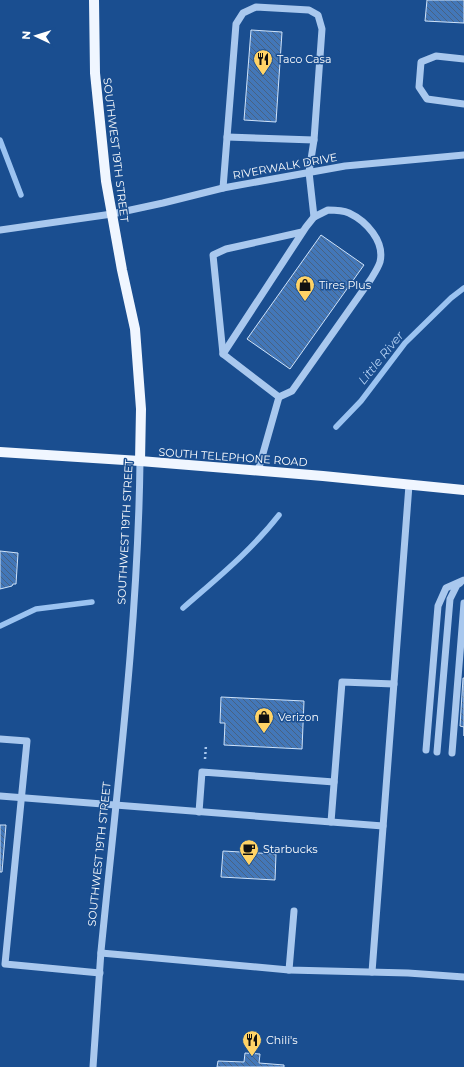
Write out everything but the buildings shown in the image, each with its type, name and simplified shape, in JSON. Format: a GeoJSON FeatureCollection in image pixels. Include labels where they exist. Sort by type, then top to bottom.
{"type":"FeatureCollection","features":[{"type":"Feature","properties":{"kind":"main road","name":"SOUTHWEST 19TH STREET"},"geometry":{"type":"LineString","coordinates":[[94,0],[95,73],[106,181],[135,329],[141,409],[140,461]]}},
{"type":"Feature","properties":{"kind":"main road","name":"SOUTH TELEPHONE ROAD"},"geometry":{"type":"LineString","coordinates":[[0,452],[140,461],[323,476],[464,490]]}},
{"type":"Feature","properties":{"kind":"street"},"geometry":{"type":"LineString","coordinates":[[223,188],[236,24],[244,13],[256,7],[309,10],[318,16],[322,28],[314,140],[309,172],[314,217]]}},
{"type":"Feature","properties":{"kind":"street"},"geometry":{"type":"LineString","coordinates":[[464,59],[436,56],[421,62],[419,87],[428,99],[464,104]]}},
{"type":"Feature","properties":{"kind":"street"},"geometry":{"type":"LineString","coordinates":[[227,137],[314,140]]}},
{"type":"Feature","properties":{"kind":"street","name":"RIVERWALK DRIVE"},"geometry":{"type":"LineString","coordinates":[[0,230],[112,214],[223,188],[345,166],[464,155]]}},
{"type":"Feature","properties":{"kind":"street"},"geometry":{"type":"LineString","coordinates":[[223,354],[302,232],[314,217],[328,210],[348,212],[363,222],[374,234],[379,248],[380,262],[371,279],[292,391],[279,397],[258,471]]}},
{"type":"Feature","properties":{"kind":"street"},"geometry":{"type":"LineString","coordinates":[[279,397],[223,354],[213,255],[226,249],[302,232]]}},
{"type":"Feature","properties":{"kind":"street","name":"SOUTHWEST 19TH STREET"},"geometry":{"type":"LineString","coordinates":[[93,1067],[101,953],[130,668],[139,513],[140,461]]}},
{"type":"Feature","properties":{"kind":"street"},"geometry":{"type":"LineString","coordinates":[[372,972],[410,485]]}},
{"type":"Feature","properties":{"kind":"street"},"geometry":{"type":"LineString","coordinates":[[426,750],[438,606],[446,588],[464,580]]}},
{"type":"Feature","properties":{"kind":"street"},"geometry":{"type":"LineString","coordinates":[[437,752],[450,599],[457,585],[464,580]]}},
{"type":"Feature","properties":{"kind":"street"},"geometry":{"type":"LineString","coordinates":[[452,752],[464,603]]}},
{"type":"Feature","properties":{"kind":"street"},"geometry":{"type":"LineString","coordinates":[[331,822],[342,682],[394,684]]}},
{"type":"Feature","properties":{"kind":"street"},"geometry":{"type":"LineString","coordinates":[[0,739],[27,741],[5,964],[100,973]]}},
{"type":"Feature","properties":{"kind":"street"},"geometry":{"type":"LineString","coordinates":[[199,812],[202,772],[334,782]]}},
{"type":"Feature","properties":{"kind":"street"},"geometry":{"type":"LineString","coordinates":[[0,796],[383,826]]}},
{"type":"Feature","properties":{"kind":"street"},"geometry":{"type":"LineString","coordinates":[[289,970],[294,911]]}},
{"type":"Feature","properties":{"kind":"street"},"geometry":{"type":"LineString","coordinates":[[101,953],[289,970],[408,973],[464,977]]}},
{"type":"Feature","properties":{"kind":"waterway"},"geometry":{"type":"LineString","coordinates":[[0,140],[21,195]]}},
{"type":"Feature","properties":{"kind":"waterway","name":"Little River"},"geometry":{"type":"LineString","coordinates":[[336,427],[361,401],[405,343],[451,298],[464,288]]}},
{"type":"Feature","properties":{"kind":"waterway","name":"Little River"},"geometry":{"type":"LineString","coordinates":[[183,608],[245,553],[279,515]]}},
{"type":"Feature","properties":{"kind":"waterway","name":"Little River"},"geometry":{"type":"LineString","coordinates":[[0,626],[36,609],[92,602]]}},
{"type":"Feature","properties":{"kind":"place","name":"Taco Casa"},"geometry":{"type":"Point","coordinates":[263,76]}},
{"type":"Feature","properties":{"kind":"place","name":"Tires Plus"},"geometry":{"type":"Point","coordinates":[305,302]}},
{"type":"Feature","properties":{"kind":"place","name":"Verizon"},"geometry":{"type":"Point","coordinates":[264,734]}},
{"type":"Feature","properties":{"kind":"place","name":"Starbucks"},"geometry":{"type":"Point","coordinates":[249,866]}},
{"type":"Feature","properties":{"kind":"place","name":"Chili's"},"geometry":{"type":"Point","coordinates":[252,1057]}}]}
